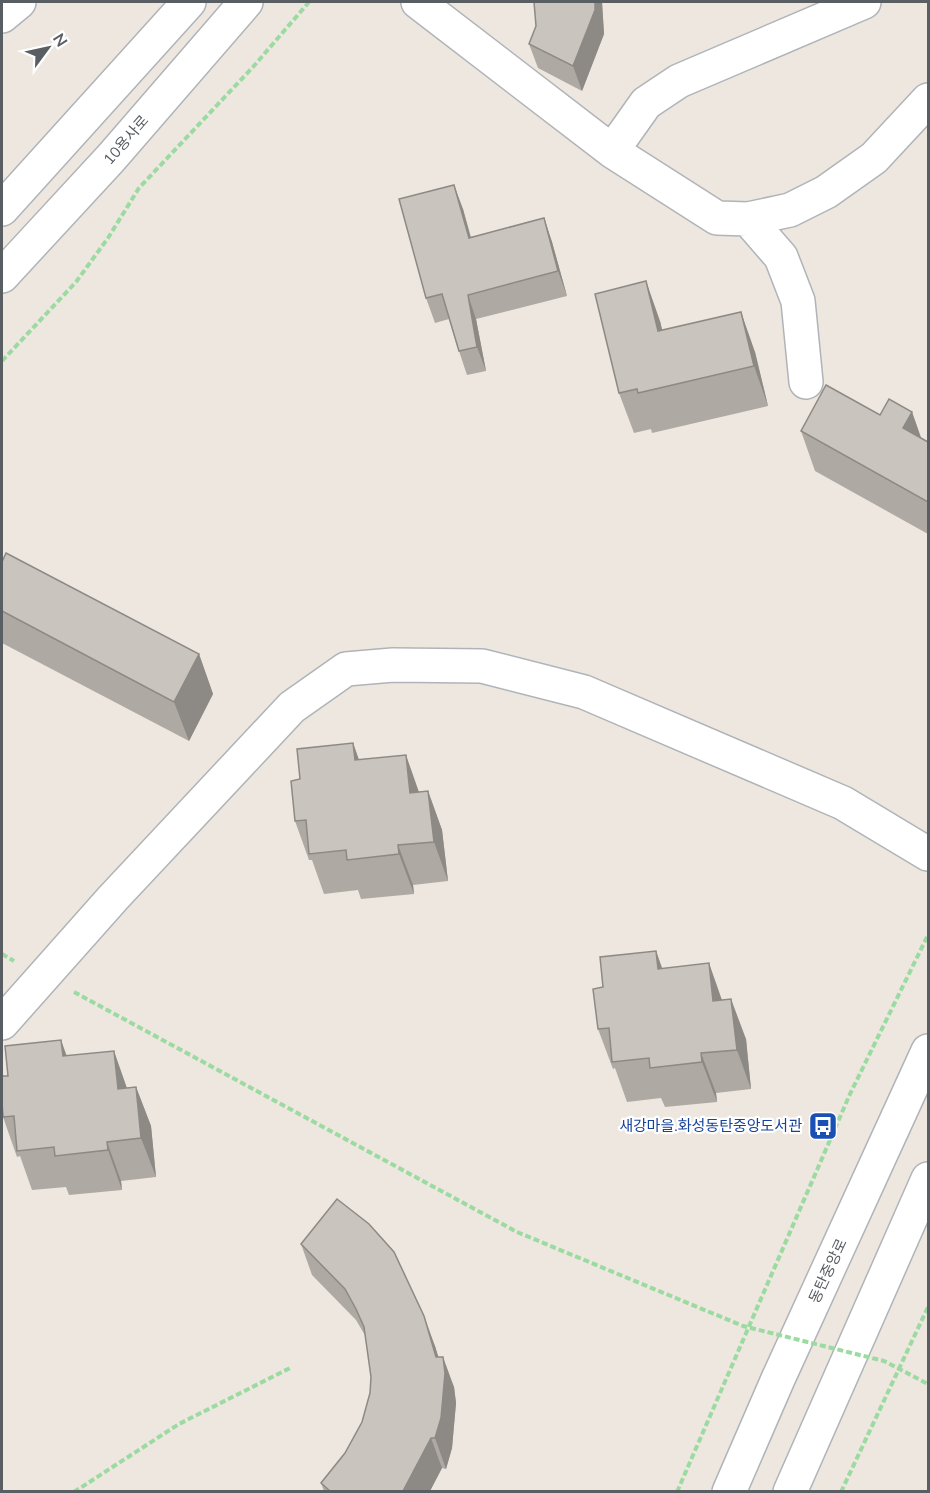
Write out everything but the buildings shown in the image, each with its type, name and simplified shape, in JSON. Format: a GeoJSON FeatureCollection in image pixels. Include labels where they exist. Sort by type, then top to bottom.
{"type":"FeatureCollection","features":[{"type":"Feature","properties":{"kind":"street"},"geometry":{"type":"LineString","coordinates":[[2,16],[19,2]]}},
{"type":"Feature","properties":{"kind":"street"},"geometry":{"type":"LineString","coordinates":[[2,209],[189,2]]}},
{"type":"Feature","properties":{"kind":"street","name":"10용사로"},"geometry":{"type":"LineString","coordinates":[[2,276],[111,158],[246,2]]}},
{"type":"Feature","properties":{"kind":"street"},"geometry":{"type":"LineString","coordinates":[[418,2],[612,151],[717,218],[748,219],[790,210],[826,192],[874,159],[928,100]]}},
{"type":"Feature","properties":{"kind":"street"},"geometry":{"type":"LineString","coordinates":[[612,151],[646,103],[679,81],[864,2]]}},
{"type":"Feature","properties":{"kind":"street"},"geometry":{"type":"LineString","coordinates":[[748,219],[781,257],[798,301],[806,382]]}},
{"type":"Feature","properties":{"kind":"street"},"geometry":{"type":"LineString","coordinates":[[2,1023],[43,975],[292,707],[346,669],[393,665],[483,666],[584,692],[843,803],[928,854]]}},
{"type":"Feature","properties":{"kind":"street","name":"동탄중앙로"},"geometry":{"type":"LineString","coordinates":[[729,1491],[928,1051]]}},
{"type":"Feature","properties":{"kind":"street"},"geometry":{"type":"LineString","coordinates":[[790,1491],[928,1179]]}},
{"type":"Feature","properties":{"kind":"path"},"geometry":{"type":"LineString","coordinates":[[2,361],[75,282],[108,238],[139,188],[253,67],[309,2]]}},
{"type":"Feature","properties":{"kind":"path"},"geometry":{"type":"LineString","coordinates":[[676,1491],[850,1094],[928,935]]}},
{"type":"Feature","properties":{"kind":"path"},"geometry":{"type":"LineString","coordinates":[[2,954],[517,1232],[743,1326],[884,1361],[928,1384]]}},
{"type":"Feature","properties":{"kind":"path"},"geometry":{"type":"LineString","coordinates":[[840,1491],[928,1307]]}},
{"type":"Feature","properties":{"kind":"path"},"geometry":{"type":"LineString","coordinates":[[74,1491],[179,1424],[290,1368]]}},
{"type":"Feature","properties":{"kind":"place","name":"새강마을.화성동탄중앙도서관"},"geometry":{"type":"Point","coordinates":[823,1126]}}]}
